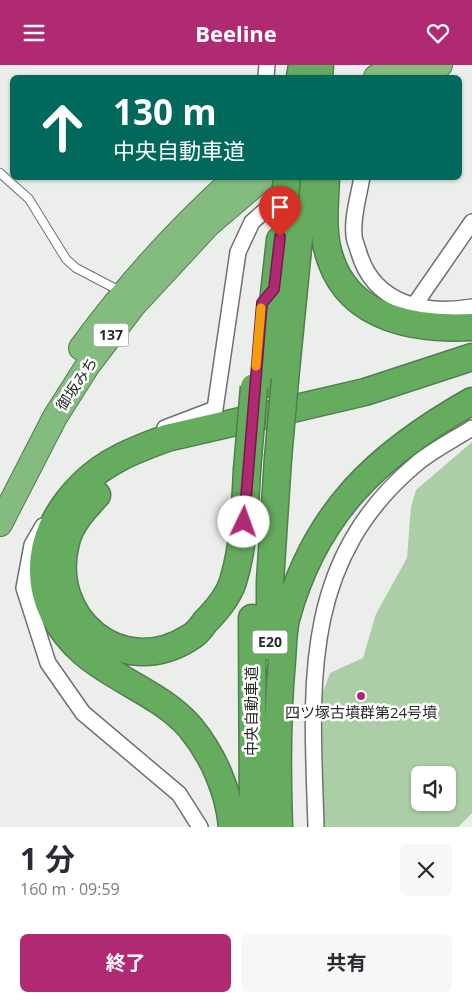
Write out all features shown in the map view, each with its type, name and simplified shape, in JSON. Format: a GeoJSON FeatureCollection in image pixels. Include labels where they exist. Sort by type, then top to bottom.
{"type":"FeatureCollection","features":[{"type":"Feature","properties":{"kind":"highway"},"geometry":{"type":"LineString","coordinates":[[379,75],[401,65]]}},
{"type":"Feature","properties":{"kind":"highway"},"geometry":{"type":"LineString","coordinates":[[420,75],[440,65]]}},
{"type":"Feature","properties":{"kind":"highway","name":"御坂みち"},"geometry":{"type":"LineString","coordinates":[[0,487],[40,409],[73,358],[123,293],[198,211],[233,180]]}},
{"type":"Feature","properties":{"kind":"highway","name":"御坂みち"},"geometry":{"type":"LineString","coordinates":[[0,524],[54,417],[88,365],[133,306],[208,225],[260,180]]}},
{"type":"Feature","properties":{"kind":"highway"},"geometry":{"type":"LineString","coordinates":[[305,182],[325,221],[331,261],[339,278],[354,296],[368,307],[405,323],[426,327],[472,327]]}},
{"type":"Feature","properties":{"kind":"highway","name":"中央自動車道"},"geometry":{"type":"LineString","coordinates":[[253,827],[252,583],[274,289],[305,182]]}},
{"type":"Feature","properties":{"kind":"highway","name":"中央自動車道"},"geometry":{"type":"LineString","coordinates":[[268,384],[305,182]]}},
{"type":"Feature","properties":{"kind":"highway"},"geometry":{"type":"LineString","coordinates":[[232,827],[224,787],[213,763],[189,726],[166,706],[85,654],[56,623],[48,606],[42,583],[46,542],[55,521],[68,500],[82,484],[118,458],[145,446],[168,437],[365,391],[472,357]]}},
{"type":"Feature","properties":{"kind":"highway"},"geometry":{"type":"LineString","coordinates":[[261,464],[244,522],[234,580],[218,609],[191,638],[169,648],[140,651],[117,647],[96,637],[77,618],[66,595],[63,564],[66,541],[81,511],[99,494],[132,469],[194,444],[294,423],[356,407],[472,371]]}},
{"type":"Feature","properties":{"kind":"highway"},"geometry":{"type":"LineString","coordinates":[[279,827],[279,694],[286,621],[311,551],[330,519],[354,489],[378,466],[411,440],[472,401]]}},
{"type":"Feature","properties":{"kind":"highway","name":"中央自動車道"},"geometry":{"type":"LineString","coordinates":[[261,464],[270,582],[271,827]]}},
{"type":"Feature","properties":{"kind":"street"},"geometry":{"type":"LineString","coordinates":[[362,180],[354,235],[364,268],[384,293],[413,307],[459,309],[472,307]]}},
{"type":"Feature","properties":{"kind":"street"},"geometry":{"type":"LineString","coordinates":[[200,827],[179,794],[83,713],[48,663],[24,588],[32,545],[61,497],[99,461],[144,436],[215,409],[238,252],[252,223],[305,182]]}},
{"type":"Feature","properties":{"kind":"street"},"geometry":{"type":"LineString","coordinates":[[413,307],[472,222]]}},
{"type":"Feature","properties":{"kind":"street"},"geometry":{"type":"LineString","coordinates":[[316,827],[312,707],[316,645],[325,605],[345,549],[376,504],[415,465],[472,428]]}},
{"type":"Feature","properties":{"kind":"lane"},"geometry":{"type":"LineString","coordinates":[[0,173],[29,199],[66,259],[76,267],[123,293]]}},
{"type":"Feature","properties":{"kind":"green space"},"geometry":{"type":"Polygon","coordinates":[[[472,442],[472,813],[458,827],[323,827],[322,695],[330,673],[363,658],[376,614],[407,558],[411,507],[416,490],[472,442]]]}},
{"type":"Feature","properties":{"kind":"slow traffic"},"geometry":{"type":"LineString","coordinates":[[256,366],[261,308]]}},
{"type":"Feature","properties":{"kind":"place","name":"四ツ塚古墳群第24号墳"},"geometry":{"type":"Point","coordinates":[361,696]}},
{"type":"Feature","properties":{"kind":"route"},"geometry":{"type":"LineString","coordinates":[[244,522],[262,303],[274,289],[280,237]]}}]}
